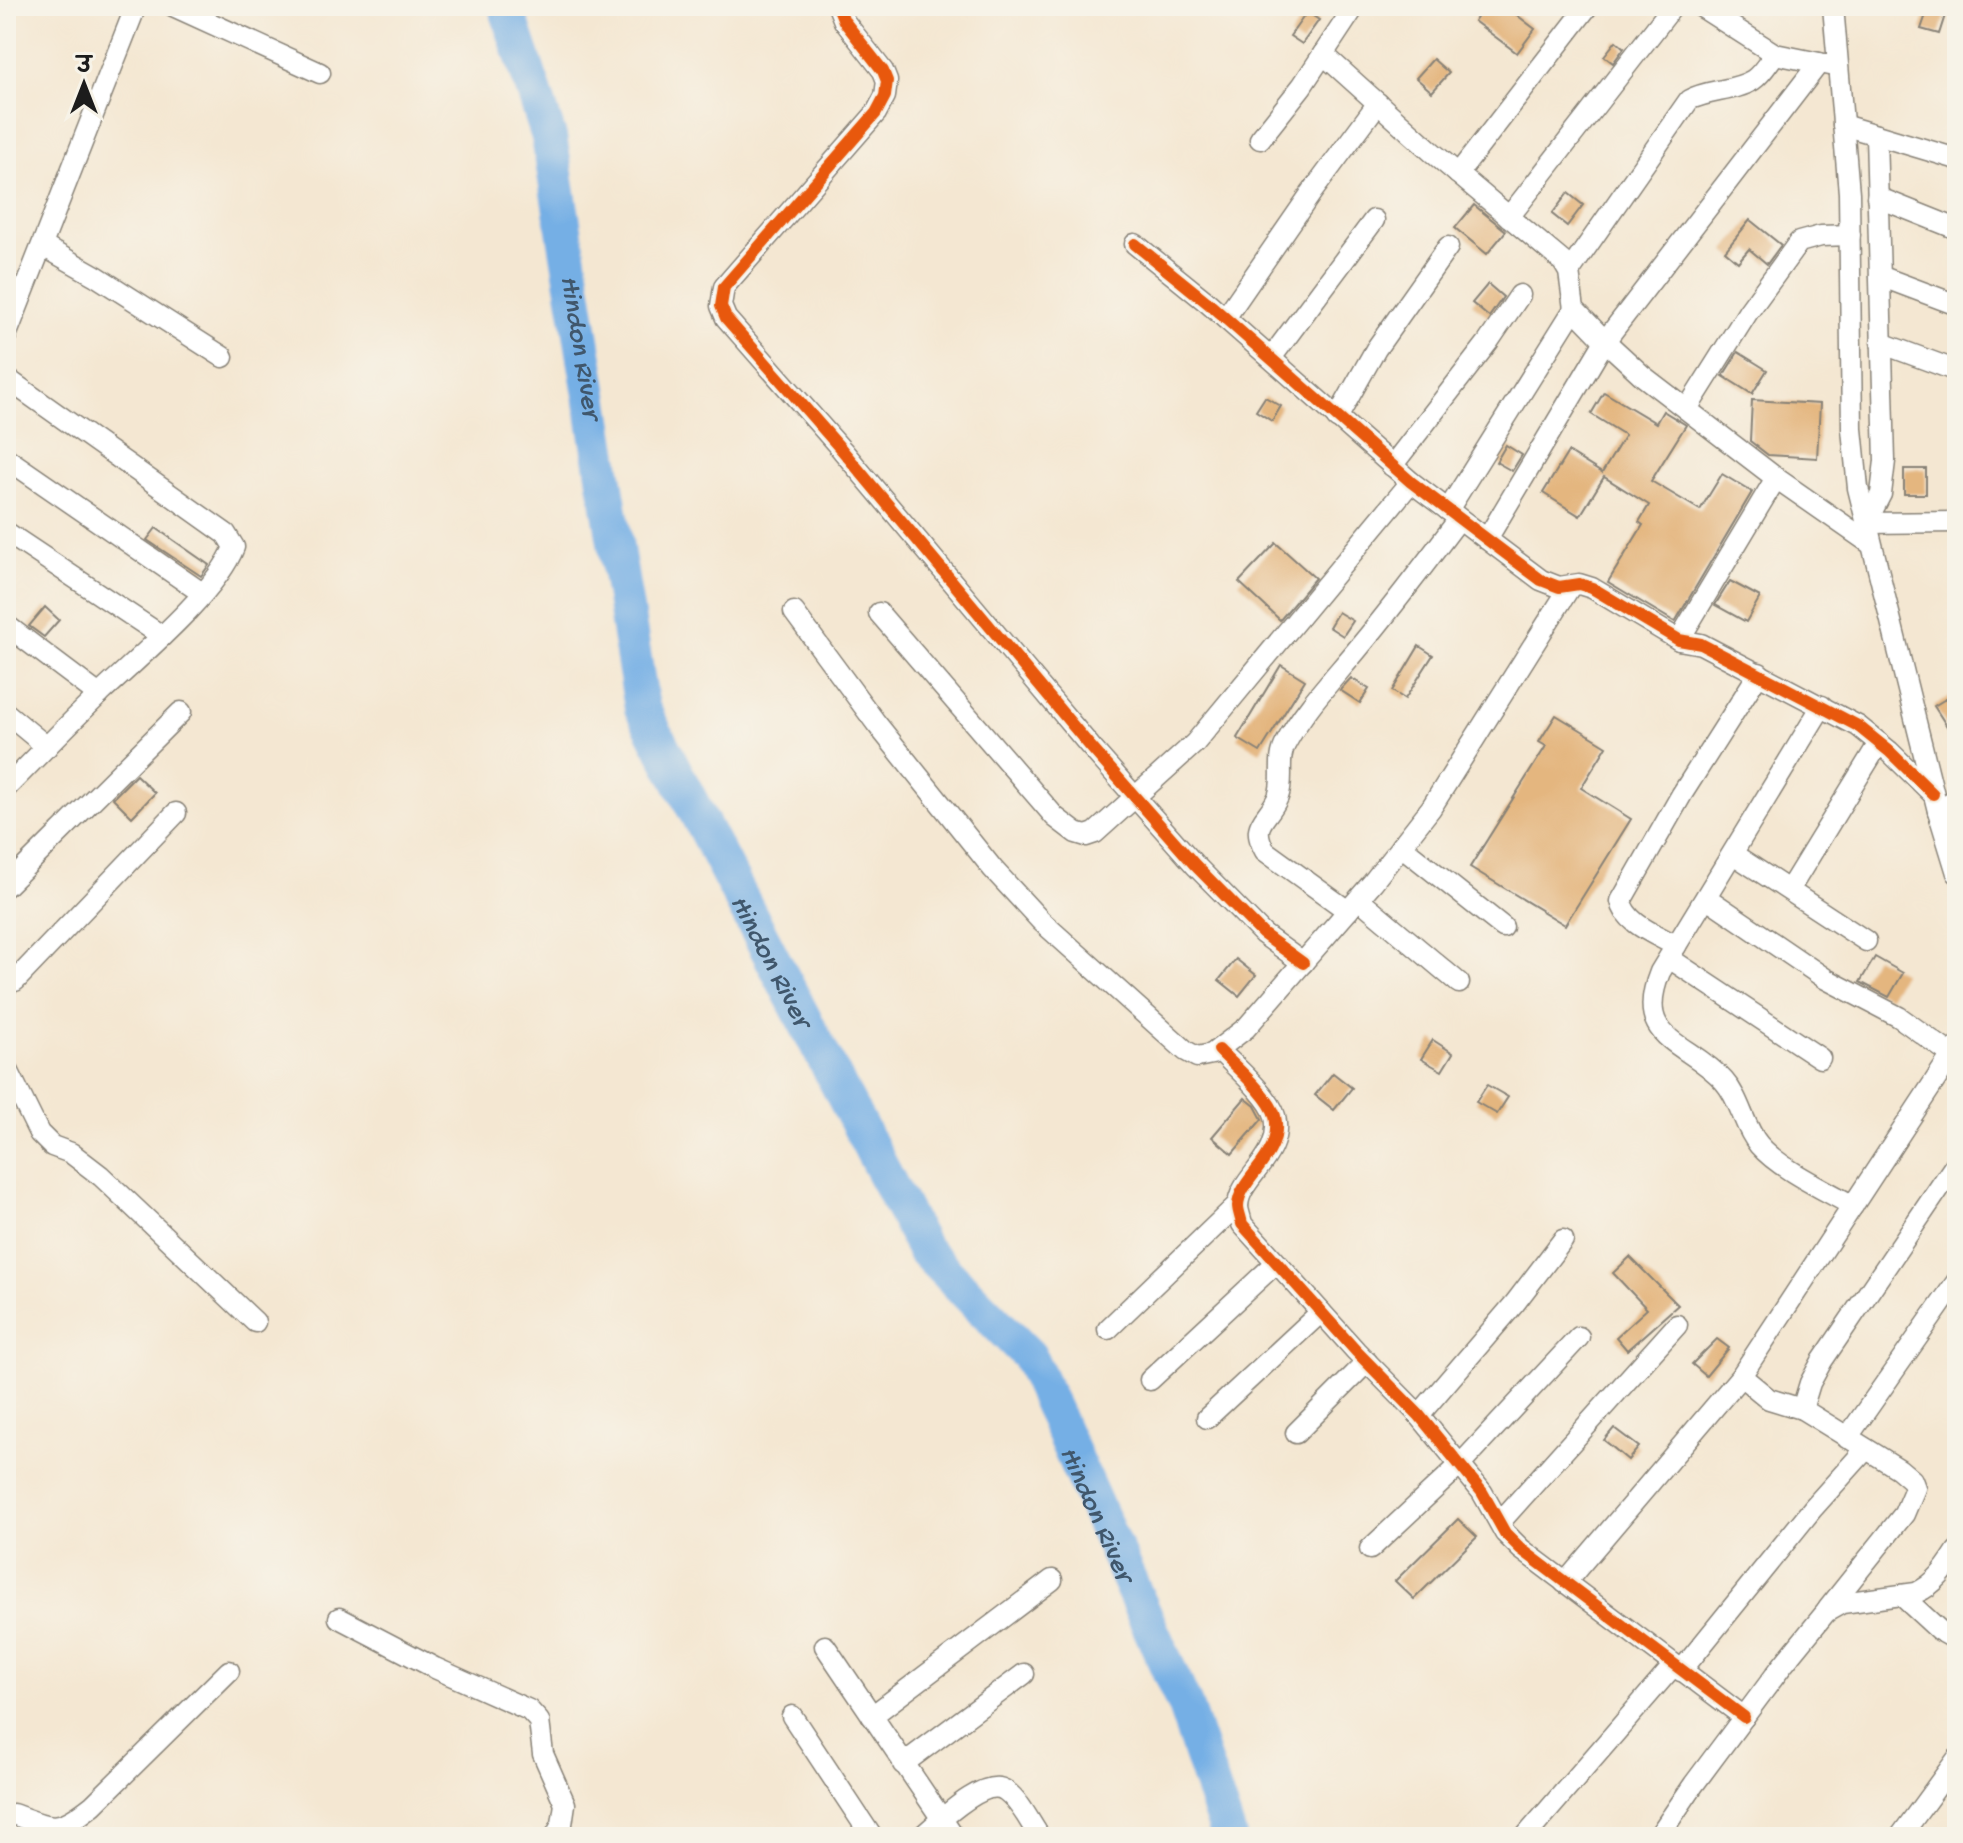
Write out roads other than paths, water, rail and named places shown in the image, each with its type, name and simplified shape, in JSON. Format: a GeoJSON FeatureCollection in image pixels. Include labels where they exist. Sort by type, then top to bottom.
{"type":"FeatureCollection","features":[{"type":"Feature","properties":{"kind":"street"},"geometry":{"type":"LineString","coordinates":[[6,336],[136,6]]}},
{"type":"Feature","properties":{"kind":"street"},"geometry":{"type":"LineString","coordinates":[[173,6],[320,73]]}},
{"type":"Feature","properties":{"kind":"street"},"geometry":{"type":"LineString","coordinates":[[838,6],[844,21],[883,71],[887,81],[885,96],[876,113],[842,154],[736,270],[724,287],[721,306],[726,318],[1195,865],[1263,934],[1303,963]]}},
{"type":"Feature","properties":{"kind":"street"},"geometry":{"type":"LineString","coordinates":[[1260,139],[1355,6]]}},
{"type":"Feature","properties":{"kind":"street"},"geometry":{"type":"LineString","coordinates":[[1458,174],[1588,6]]}},
{"type":"Feature","properties":{"kind":"street"},"geometry":{"type":"LineString","coordinates":[[1509,217],[1673,6]]}},
{"type":"Feature","properties":{"kind":"street"},"geometry":{"type":"LineString","coordinates":[[1700,6],[1775,54],[1828,65]]}},
{"type":"Feature","properties":{"kind":"street"},"geometry":{"type":"LineString","coordinates":[[1833,6],[1828,65],[1843,125],[1849,193],[1852,429],[1858,488],[1936,803],[1957,873]]}},
{"type":"Feature","properties":{"kind":"street"},"geometry":{"type":"LineString","coordinates":[[1323,54],[1563,262],[1569,272],[1574,309],[1643,376],[1776,478],[1871,544]]}},
{"type":"Feature","properties":{"kind":"street"},"geometry":{"type":"LineString","coordinates":[[1569,272],[1689,100],[1700,94],[1744,85],[1756,78],[1775,54]]}},
{"type":"Feature","properties":{"kind":"street"},"geometry":{"type":"LineString","coordinates":[[1487,539],[1605,341],[1828,65]]}},
{"type":"Feature","properties":{"kind":"street"},"geometry":{"type":"LineString","coordinates":[[1225,318],[1378,103]]}},
{"type":"Feature","properties":{"kind":"street"},"geometry":{"type":"LineString","coordinates":[[1843,125],[1957,159]]}},
{"type":"Feature","properties":{"kind":"street"},"geometry":{"type":"LineString","coordinates":[[1866,523],[1881,494],[1885,461],[1876,135]]}},
{"type":"Feature","properties":{"kind":"street"},"geometry":{"type":"LineString","coordinates":[[1877,197],[1957,229]]}},
{"type":"Feature","properties":{"kind":"street"},"geometry":{"type":"LineString","coordinates":[[1271,358],[1374,220]]}},
{"type":"Feature","properties":{"kind":"street"},"geometry":{"type":"LineString","coordinates":[[1687,409],[1748,312],[1799,242],[1821,236],[1850,235]]}},
{"type":"Feature","properties":{"kind":"street"},"geometry":{"type":"LineString","coordinates":[[1135,244],[1225,318],[1411,482],[1541,580],[1559,587],[1579,584],[1592,588],[1679,640],[1701,644],[1858,726],[1879,743],[1936,803]]}},
{"type":"Feature","properties":{"kind":"street"},"geometry":{"type":"LineString","coordinates":[[43,246],[223,357]]}},
{"type":"Feature","properties":{"kind":"street"},"geometry":{"type":"LineString","coordinates":[[1337,418],[1376,349],[1448,247]]}},
{"type":"Feature","properties":{"kind":"street"},"geometry":{"type":"LineString","coordinates":[[1880,276],[1957,305]]}},
{"type":"Feature","properties":{"kind":"street"},"geometry":{"type":"LineString","coordinates":[[1392,466],[1488,342],[1520,295]]}},
{"type":"Feature","properties":{"kind":"street"},"geometry":{"type":"LineString","coordinates":[[1459,983],[1353,905],[1265,851],[1258,829],[1280,791],[1279,760],[1284,745],[1299,721],[1388,613],[1454,514],[1574,309]]}},
{"type":"Feature","properties":{"kind":"street"},"geometry":{"type":"LineString","coordinates":[[1881,343],[1957,371]]}},
{"type":"Feature","properties":{"kind":"street"},"geometry":{"type":"LineString","coordinates":[[6,378],[226,534],[234,547],[230,558],[202,593],[162,636],[6,788]]}},
{"type":"Feature","properties":{"kind":"street"},"geometry":{"type":"LineString","coordinates":[[6,458],[202,593]]}},
{"type":"Feature","properties":{"kind":"street"},"geometry":{"type":"LineString","coordinates":[[1679,640],[1776,478]]}},
{"type":"Feature","properties":{"kind":"street"},"geometry":{"type":"LineString","coordinates":[[879,613],[1055,817],[1076,833],[1086,836],[1095,833],[1195,743],[1411,482]]}},
{"type":"Feature","properties":{"kind":"street"},"geometry":{"type":"LineString","coordinates":[[1866,523],[1957,522]]}},
{"type":"Feature","properties":{"kind":"street"},"geometry":{"type":"LineString","coordinates":[[6,532],[162,636]]}},
{"type":"Feature","properties":{"kind":"street"},"geometry":{"type":"LineString","coordinates":[[794,612],[943,809],[1041,921],[1186,1051],[1197,1057],[1219,1050],[1246,1028],[1401,846],[1431,808],[1570,587]]}},
{"type":"Feature","properties":{"kind":"street"},"geometry":{"type":"LineString","coordinates":[[6,625],[99,695]]}},
{"type":"Feature","properties":{"kind":"street"},"geometry":{"type":"LineString","coordinates":[[1759,673],[1682,794],[1621,901],[1622,910],[1673,952],[1820,1058]]}},
{"type":"Feature","properties":{"kind":"street"},"geometry":{"type":"LineString","coordinates":[[1822,706],[1673,952],[1653,990],[1651,1008],[1655,1023],[1675,1043],[1718,1074],[1733,1091],[1759,1146],[1773,1159],[1853,1206]]}},
{"type":"Feature","properties":{"kind":"street"},"geometry":{"type":"LineString","coordinates":[[6,886],[181,712]]}},
{"type":"Feature","properties":{"kind":"street"},"geometry":{"type":"LineString","coordinates":[[6,713],[47,747]]}},
{"type":"Feature","properties":{"kind":"street"},"geometry":{"type":"LineString","coordinates":[[1789,890],[1879,743]]}},
{"type":"Feature","properties":{"kind":"street"},"geometry":{"type":"LineString","coordinates":[[1936,803],[1957,798]]}},
{"type":"Feature","properties":{"kind":"street"},"geometry":{"type":"LineString","coordinates":[[6,982],[15,981],[176,813]]}},
{"type":"Feature","properties":{"kind":"street"},"geometry":{"type":"LineString","coordinates":[[1401,846],[1503,927]]}},
{"type":"Feature","properties":{"kind":"street"},"geometry":{"type":"LineString","coordinates":[[1733,854],[1866,941]]}},
{"type":"Feature","properties":{"kind":"street"},"geometry":{"type":"LineString","coordinates":[[1565,1583],[1741,1376],[1954,1051],[1899,1017],[1826,979],[1707,898]]}},
{"type":"Feature","properties":{"kind":"street"},"geometry":{"type":"LineString","coordinates":[[1219,1050],[1267,1102],[1275,1116],[1272,1145],[1264,1163],[1242,1190],[1238,1204],[1242,1224],[1419,1415],[1482,1492],[1505,1533],[1521,1549],[1744,1717]]}},
{"type":"Feature","properties":{"kind":"street"},"geometry":{"type":"LineString","coordinates":[[6,1066],[39,1133],[52,1146],[71,1153],[101,1176],[255,1322]]}},
{"type":"Feature","properties":{"kind":"street"},"geometry":{"type":"LineString","coordinates":[[1802,1409],[1810,1383],[1822,1361],[1957,1162]]}},
{"type":"Feature","properties":{"kind":"street"},"geometry":{"type":"LineString","coordinates":[[1108,1329],[1238,1204]]}},
{"type":"Feature","properties":{"kind":"street"},"geometry":{"type":"LineString","coordinates":[[1419,1415],[1515,1303],[1563,1240]]}},
{"type":"Feature","properties":{"kind":"street"},"geometry":{"type":"LineString","coordinates":[[1150,1380],[1276,1263]]}},
{"type":"Feature","properties":{"kind":"street"},"geometry":{"type":"LineString","coordinates":[[1847,1438],[1957,1281]]}},
{"type":"Feature","properties":{"kind":"street"},"geometry":{"type":"LineString","coordinates":[[1207,1418],[1321,1312]]}},
{"type":"Feature","properties":{"kind":"street"},"geometry":{"type":"LineString","coordinates":[[1500,1522],[1677,1325]]}},
{"type":"Feature","properties":{"kind":"street"},"geometry":{"type":"LineString","coordinates":[[1370,1549],[1460,1465],[1579,1337]]}},
{"type":"Feature","properties":{"kind":"street"},"geometry":{"type":"LineString","coordinates":[[1296,1433],[1367,1362]]}},
{"type":"Feature","properties":{"kind":"street"},"geometry":{"type":"LineString","coordinates":[[1658,1837],[1744,1717],[1904,1514],[1915,1488],[1912,1480],[1899,1469],[1802,1409],[1769,1399],[1741,1376]]}},
{"type":"Feature","properties":{"kind":"street"},"geometry":{"type":"LineString","coordinates":[[1525,1837],[1677,1668],[1866,1449]]}},
{"type":"Feature","properties":{"kind":"street"},"geometry":{"type":"LineString","coordinates":[[1826,1612],[1842,1603],[1926,1589],[1957,1551]]}},
{"type":"Feature","properties":{"kind":"street"},"geometry":{"type":"LineString","coordinates":[[872,1716],[1052,1580]]}},
{"type":"Feature","properties":{"kind":"street"},"geometry":{"type":"LineString","coordinates":[[1901,1595],[1939,1630],[1957,1640]]}},
{"type":"Feature","properties":{"kind":"street"},"geometry":{"type":"LineString","coordinates":[[339,1618],[435,1668],[529,1710],[539,1721],[543,1754],[565,1804],[562,1824],[555,1837]]}},
{"type":"Feature","properties":{"kind":"street"},"geometry":{"type":"LineString","coordinates":[[825,1646],[948,1829]]}},
{"type":"Feature","properties":{"kind":"street"},"geometry":{"type":"LineString","coordinates":[[10,1809],[58,1827],[72,1822],[229,1671]]}},
{"type":"Feature","properties":{"kind":"street"},"geometry":{"type":"LineString","coordinates":[[903,1764],[1024,1674]]}},
{"type":"Feature","properties":{"kind":"street"},"geometry":{"type":"LineString","coordinates":[[792,1716],[872,1837]]}},
{"type":"Feature","properties":{"kind":"street"},"geometry":{"type":"LineString","coordinates":[[1900,1837],[1957,1759]]}},
{"type":"Feature","properties":{"kind":"street"},"geometry":{"type":"LineString","coordinates":[[921,1837],[948,1829],[973,1795],[986,1788],[999,1787],[1008,1792],[1040,1837]]}},
{"type":"Feature","properties":{"kind":"street"},"geometry":{"type":"LineString","coordinates":[[10,1809],[27,1837]]}},
{"type":"Feature","properties":{"kind":"waterway","name":"Hindon River"},"geometry":{"type":"LineString","coordinates":[[506,6],[549,137],[642,708],[924,1250],[1029,1356],[1185,1706],[1229,1837]]}}]}
